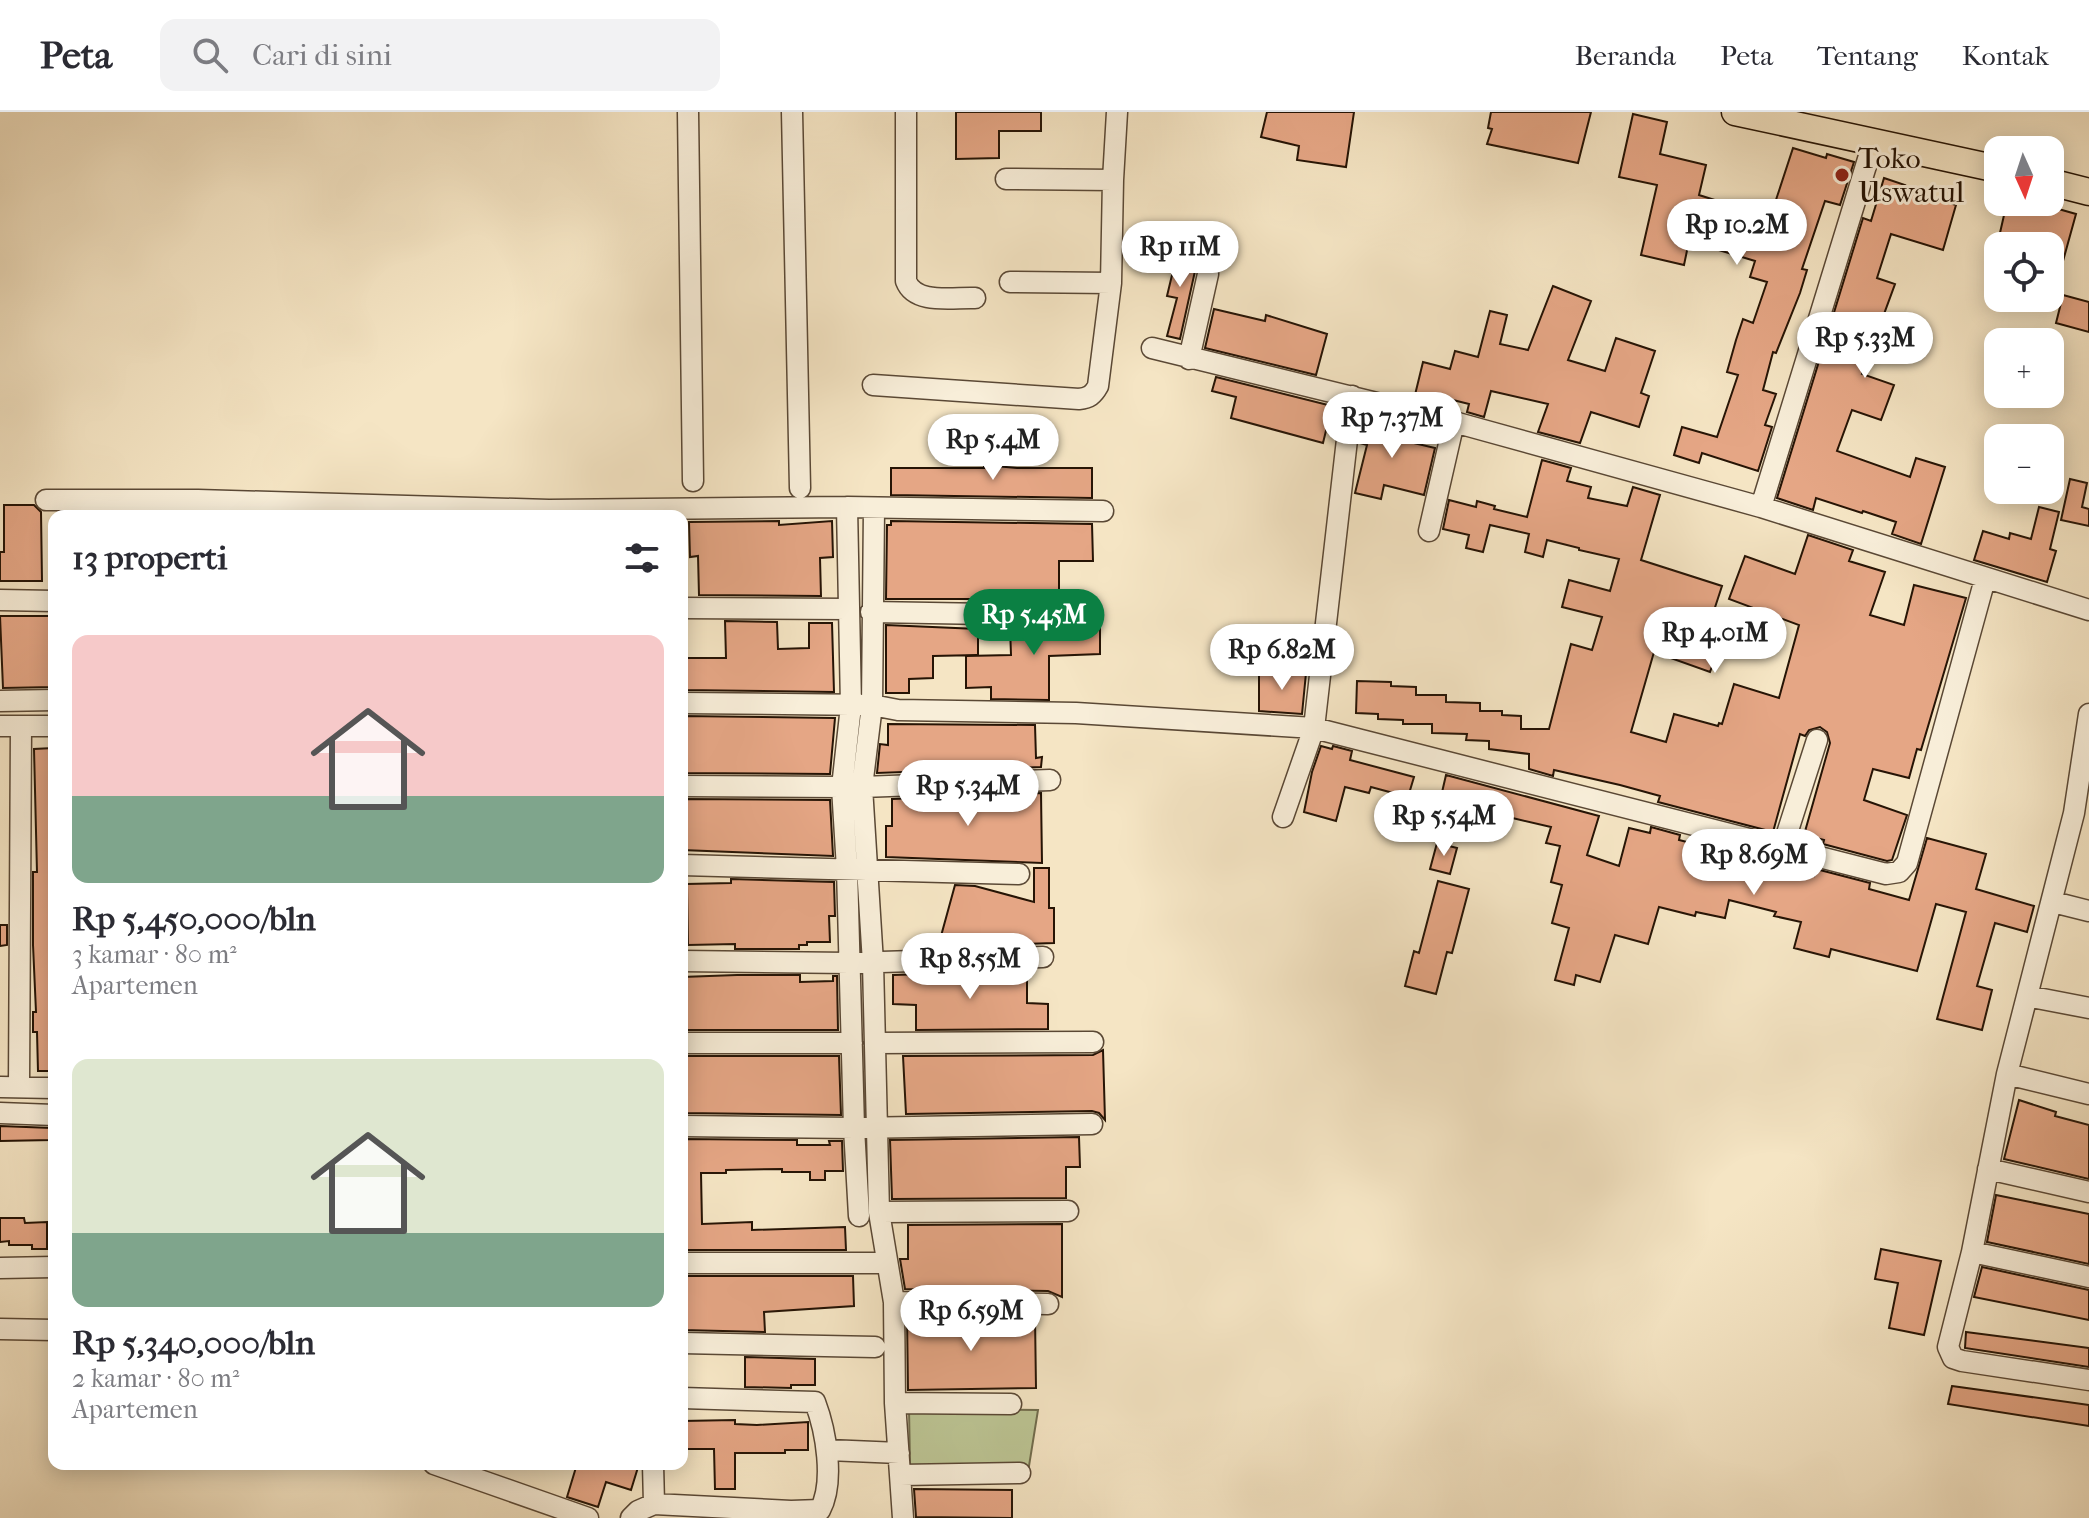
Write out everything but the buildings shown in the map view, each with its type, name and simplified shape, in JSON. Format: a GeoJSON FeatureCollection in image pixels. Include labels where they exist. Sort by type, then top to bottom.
{"type":"FeatureCollection","features":[{"type":"Feature","properties":{"kind":"main road"},"geometry":{"type":"LineString","coordinates":[[1735,112],[1984,166]]}},
{"type":"Feature","properties":{"kind":"main road"},"geometry":{"type":"LineString","coordinates":[[2064,186],[2089,192]]}},
{"type":"Feature","properties":{"kind":"street"},"geometry":{"type":"LineString","coordinates":[[688,112],[693,481]]}},
{"type":"Feature","properties":{"kind":"street"},"geometry":{"type":"LineString","coordinates":[[792,112],[800,488]]}},
{"type":"Feature","properties":{"kind":"street"},"geometry":{"type":"LineString","coordinates":[[906,112],[906,281],[910,290],[918,296],[975,298]]}},
{"type":"Feature","properties":{"kind":"street"},"geometry":{"type":"LineString","coordinates":[[873,385],[1087,398],[1098,386],[1111,283],[1117,112]]}},
{"type":"Feature","properties":{"kind":"street"},"geometry":{"type":"LineString","coordinates":[[1761,507],[1873,143]]}},
{"type":"Feature","properties":{"kind":"street"},"geometry":{"type":"LineString","coordinates":[[1006,179],[1113,180]]}},
{"type":"Feature","properties":{"kind":"street"},"geometry":{"type":"LineString","coordinates":[[1189,359],[1208,274]]}},
{"type":"Feature","properties":{"kind":"street"},"geometry":{"type":"LineString","coordinates":[[1010,282],[1111,283]]}},
{"type":"Feature","properties":{"kind":"street"},"geometry":{"type":"LineString","coordinates":[[1152,348],[1454,422],[1761,507],[2089,610]]}},
{"type":"Feature","properties":{"kind":"street"},"geometry":{"type":"LineString","coordinates":[[1283,817],[1314,728],[1352,396]]}},
{"type":"Feature","properties":{"kind":"street"},"geometry":{"type":"LineString","coordinates":[[1429,531],[1454,422]]}},
{"type":"Feature","properties":{"kind":"street"},"geometry":{"type":"LineString","coordinates":[[46,500],[198,508],[338,510]]}},
{"type":"Feature","properties":{"kind":"street"},"geometry":{"type":"LineString","coordinates":[[847,507],[848,609],[862,706]]}},
{"type":"Feature","properties":{"kind":"street"},"geometry":{"type":"LineString","coordinates":[[688,510],[847,507],[1103,511]]}},
{"type":"Feature","properties":{"kind":"street"},"geometry":{"type":"LineString","coordinates":[[874,509],[871,612],[852,787],[856,869],[849,963],[854,1128],[869,1214],[886,1263],[894,1302],[895,1403],[903,1518]]}},
{"type":"Feature","properties":{"kind":"street"},"geometry":{"type":"LineString","coordinates":[[688,703],[1076,713],[1314,728],[1886,874],[1899,872],[1907,863],[1985,579]]}},
{"type":"Feature","properties":{"kind":"street"},"geometry":{"type":"LineString","coordinates":[[0,600],[48,601]]}},
{"type":"Feature","properties":{"kind":"street"},"geometry":{"type":"LineString","coordinates":[[688,608],[848,609]]}},
{"type":"Feature","properties":{"kind":"street"},"geometry":{"type":"LineString","coordinates":[[871,612],[1056,615]]}},
{"type":"Feature","properties":{"kind":"street"},"geometry":{"type":"LineString","coordinates":[[0,701],[48,700]]}},
{"type":"Feature","properties":{"kind":"street"},"geometry":{"type":"LineString","coordinates":[[2088,724],[2081,815],[2053,902],[2007,1074],[1972,1252],[1948,1347],[1953,1358],[2089,1380]]}},
{"type":"Feature","properties":{"kind":"street"},"geometry":{"type":"LineString","coordinates":[[0,726],[48,726]]}},
{"type":"Feature","properties":{"kind":"street"},"geometry":{"type":"LineString","coordinates":[[21,726],[10,1087],[48,1088]]}},
{"type":"Feature","properties":{"kind":"street"},"geometry":{"type":"LineString","coordinates":[[1783,846],[1817,740]]}},
{"type":"Feature","properties":{"kind":"street"},"geometry":{"type":"LineString","coordinates":[[688,786],[852,787],[1050,780]]}},
{"type":"Feature","properties":{"kind":"street"},"geometry":{"type":"LineString","coordinates":[[688,865],[1019,874]]}},
{"type":"Feature","properties":{"kind":"street"},"geometry":{"type":"LineString","coordinates":[[856,869],[873,963],[875,1127],[869,1214]]}},
{"type":"Feature","properties":{"kind":"street"},"geometry":{"type":"LineString","coordinates":[[2053,902],[2089,911]]}},
{"type":"Feature","properties":{"kind":"street"},"geometry":{"type":"LineString","coordinates":[[688,961],[873,963],[1043,957]]}},
{"type":"Feature","properties":{"kind":"street"},"geometry":{"type":"LineString","coordinates":[[2027,996],[2089,1008]]}},
{"type":"Feature","properties":{"kind":"street"},"geometry":{"type":"LineString","coordinates":[[876,1043],[1093,1042]]}},
{"type":"Feature","properties":{"kind":"street"},"geometry":{"type":"LineString","coordinates":[[688,1043],[852,1043]]}},
{"type":"Feature","properties":{"kind":"street"},"geometry":{"type":"LineString","coordinates":[[2007,1074],[2089,1094]]}},
{"type":"Feature","properties":{"kind":"street"},"geometry":{"type":"LineString","coordinates":[[0,1113],[48,1115]]}},
{"type":"Feature","properties":{"kind":"street"},"geometry":{"type":"LineString","coordinates":[[688,1126],[854,1128],[1092,1124]]}},
{"type":"Feature","properties":{"kind":"street"},"geometry":{"type":"LineString","coordinates":[[1988,1169],[2089,1192]]}},
{"type":"Feature","properties":{"kind":"street"},"geometry":{"type":"LineString","coordinates":[[869,1214],[1068,1211]]}},
{"type":"Feature","properties":{"kind":"street"},"geometry":{"type":"LineString","coordinates":[[1972,1252],[2089,1277]]}},
{"type":"Feature","properties":{"kind":"street"},"geometry":{"type":"LineString","coordinates":[[688,1263],[886,1263]]}},
{"type":"Feature","properties":{"kind":"street"},"geometry":{"type":"LineString","coordinates":[[0,1268],[48,1267]]}},
{"type":"Feature","properties":{"kind":"street"},"geometry":{"type":"LineString","coordinates":[[894,1302],[1048,1304]]}},
{"type":"Feature","properties":{"kind":"street"},"geometry":{"type":"LineString","coordinates":[[0,1329],[48,1330]]}},
{"type":"Feature","properties":{"kind":"street"},"geometry":{"type":"LineString","coordinates":[[688,1343],[875,1347]]}},
{"type":"Feature","properties":{"kind":"street"},"geometry":{"type":"LineString","coordinates":[[631,1518],[654,1504],[791,1511],[820,1510],[824,1502],[828,1450],[817,1405],[812,1400],[688,1398]]}},
{"type":"Feature","properties":{"kind":"street"},"geometry":{"type":"LineString","coordinates":[[895,1403],[1011,1404]]}},
{"type":"Feature","properties":{"kind":"street"},"geometry":{"type":"LineString","coordinates":[[828,1450],[899,1453]]}},
{"type":"Feature","properties":{"kind":"street"},"geometry":{"type":"LineString","coordinates":[[653,1470],[654,1504]]}},
{"type":"Feature","properties":{"kind":"street"},"geometry":{"type":"LineString","coordinates":[[478,1472],[588,1518]]}},
{"type":"Feature","properties":{"kind":"street"},"geometry":{"type":"LineString","coordinates":[[901,1475],[1020,1473]]}},
{"type":"Feature","properties":{"kind":"green space"},"geometry":{"type":"Polygon","coordinates":[[[909,1409],[1038,1410],[1029,1466],[910,1465],[909,1409]]]}},
{"type":"Feature","properties":{"kind":"place","name":"Toko Uswatul"},"geometry":{"type":"Point","coordinates":[1842,175]}}]}
